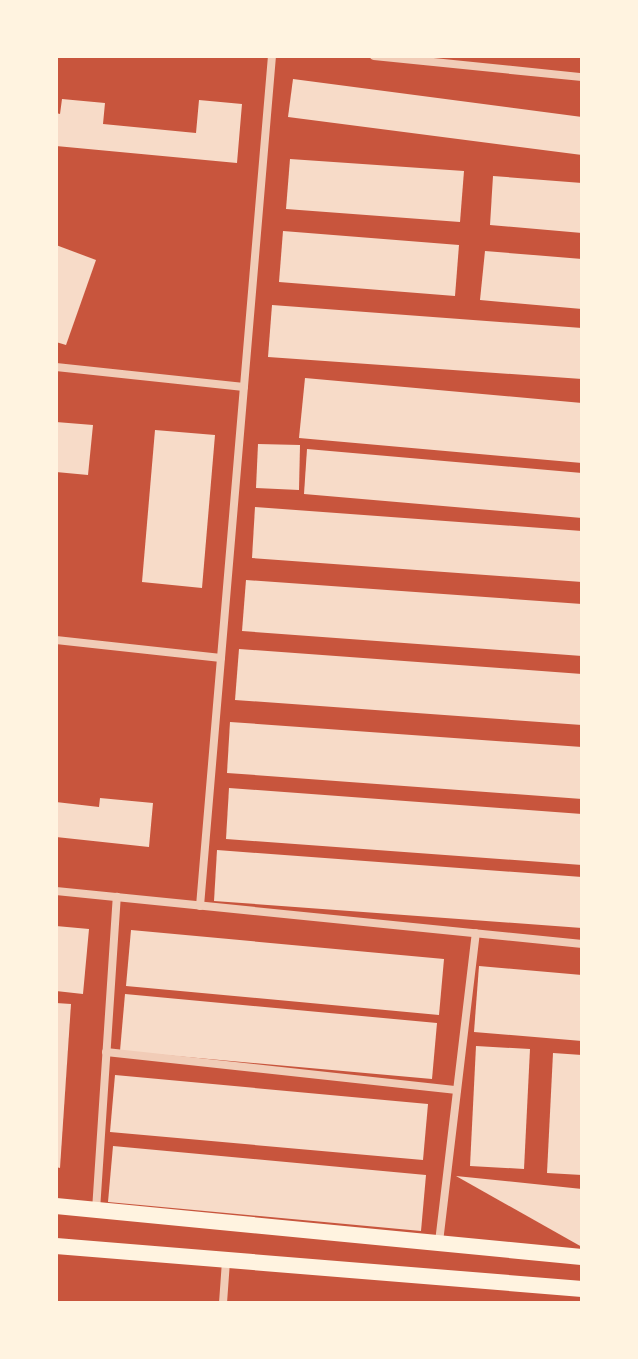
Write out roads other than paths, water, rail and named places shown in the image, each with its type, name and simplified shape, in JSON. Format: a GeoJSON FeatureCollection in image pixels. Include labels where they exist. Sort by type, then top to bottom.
{"type":"FeatureCollection","features":[{"type":"Feature","properties":{"kind":"main road"},"geometry":{"type":"LineString","coordinates":[[56,1206],[582,1257]]}},
{"type":"Feature","properties":{"kind":"main road"},"geometry":{"type":"LineString","coordinates":[[56,1246],[582,1289]]}},
{"type":"Feature","properties":{"kind":"street"},"geometry":{"type":"LineString","coordinates":[[200,906],[272,56]]}},
{"type":"Feature","properties":{"kind":"street"},"geometry":{"type":"LineString","coordinates":[[374,56],[582,77]]}},
{"type":"Feature","properties":{"kind":"street"},"geometry":{"type":"LineString","coordinates":[[56,367],[244,387]]}},
{"type":"Feature","properties":{"kind":"street"},"geometry":{"type":"LineString","coordinates":[[56,640],[221,658]]}},
{"type":"Feature","properties":{"kind":"street"},"geometry":{"type":"LineString","coordinates":[[56,891],[582,944]]}},
{"type":"Feature","properties":{"kind":"street"},"geometry":{"type":"LineString","coordinates":[[96,1210],[117,897]]}},
{"type":"Feature","properties":{"kind":"street"},"geometry":{"type":"LineString","coordinates":[[439,1243],[476,933]]}},
{"type":"Feature","properties":{"kind":"street"},"geometry":{"type":"LineString","coordinates":[[106,1052],[457,1090]]}},
{"type":"Feature","properties":{"kind":"street"},"geometry":{"type":"LineString","coordinates":[[223,1303],[226,1261]]}}]}
